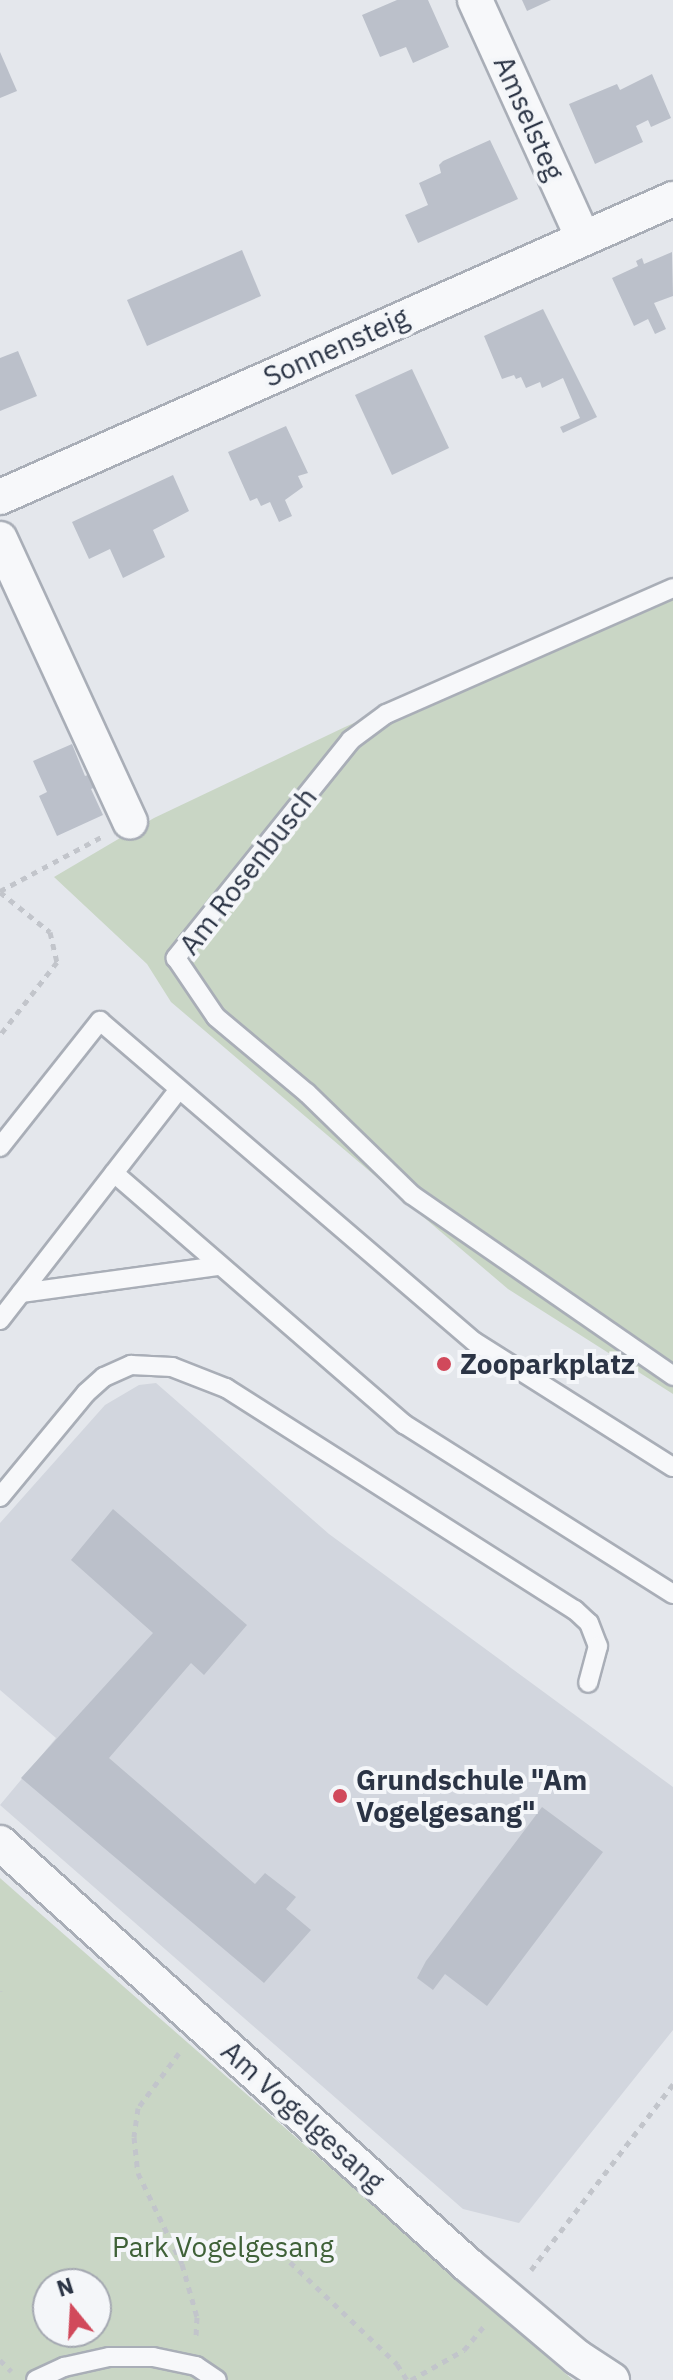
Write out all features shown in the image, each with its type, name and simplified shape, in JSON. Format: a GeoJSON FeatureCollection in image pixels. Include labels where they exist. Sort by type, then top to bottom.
{"type":"FeatureCollection","features":[{"type":"Feature","properties":{"kind":"street","name":"Amselsteg"},"geometry":{"type":"LineString","coordinates":[[475,0],[582,236]]}},
{"type":"Feature","properties":{"kind":"street","name":"Sonnensteig"},"geometry":{"type":"LineString","coordinates":[[0,497],[582,236],[673,199]]}},
{"type":"Feature","properties":{"kind":"street"},"geometry":{"type":"LineString","coordinates":[[0,539],[130,821]]}},
{"type":"Feature","properties":{"kind":"street","name":"Am Vogelgesang"},"geometry":{"type":"LineString","coordinates":[[0,1843],[508,2299],[577,2357],[612,2380]]}},
{"type":"Feature","properties":{"kind":"lane","name":"Am Rosenbusch"},"geometry":{"type":"LineString","coordinates":[[673,588],[386,714],[351,740],[176,958],[216,1017],[307,1093],[412,1195],[673,1376]]}},
{"type":"Feature","properties":{"kind":"lane"},"geometry":{"type":"LineString","coordinates":[[0,1147],[100,1021],[475,1342],[673,1467]]}},
{"type":"Feature","properties":{"kind":"lane"},"geometry":{"type":"LineString","coordinates":[[0,1320],[179,1089]]}},
{"type":"Feature","properties":{"kind":"lane"},"geometry":{"type":"LineString","coordinates":[[114,1173],[217,1266],[404,1424],[673,1594]]}},
{"type":"Feature","properties":{"kind":"lane"},"geometry":{"type":"LineString","coordinates":[[21,1293],[217,1266]]}},
{"type":"Feature","properties":{"kind":"lane"},"geometry":{"type":"LineString","coordinates":[[0,1497],[86,1393],[104,1377],[131,1365],[172,1367],[226,1388],[575,1610],[589,1623],[598,1646],[588,1683]]}},
{"type":"Feature","properties":{"kind":"lane"},"geometry":{"type":"LineString","coordinates":[[36,2380],[64,2367],[109,2357],[153,2357],[196,2366],[217,2380]]}},
{"type":"Feature","properties":{"kind":"path"},"geometry":{"type":"LineString","coordinates":[[0,1035],[57,962],[50,932],[0,892],[130,821]]}},
{"type":"Feature","properties":{"kind":"path"},"geometry":{"type":"LineString","coordinates":[[196,2366],[197,2317],[182,2264],[138,2173],[134,2137],[138,2108],[201,2024]]}},
{"type":"Feature","properties":{"kind":"path"},"geometry":{"type":"LineString","coordinates":[[290,2262],[397,2364],[409,2380],[464,2350],[508,2299],[673,2084]]}},
{"type":"Feature","properties":{"kind":"shaded area","name":"Grundschule \"Am Vogelgesang\""},"geometry":{"type":"Polygon","coordinates":[[[156,1383],[329,1534],[673,1787],[673,2030],[519,2223],[463,2209],[0,1805],[56,1738],[0,1690],[0,1523],[105,1405],[139,1385],[156,1383]]]}},
{"type":"Feature","properties":{"kind":"green space"},"geometry":{"type":"Polygon","coordinates":[[[673,581],[673,1394],[508,1289],[171,1002],[147,964],[54,877],[154,818],[345,727],[673,581]]]}},
{"type":"Feature","properties":{"kind":"green space","name":"Park Vogelgesang"},"geometry":{"type":"Polygon","coordinates":[[[0,1878],[573,2380],[0,2380],[0,1878]]]}},
{"type":"Feature","properties":{"kind":"building"},"geometry":{"type":"Polygon","coordinates":[[[397,0],[428,0],[449,47],[413,63],[406,47],[380,57],[362,15],[397,0]]]}},
{"type":"Feature","properties":{"kind":"building"},"geometry":{"type":"Polygon","coordinates":[[[522,0],[551,0],[527,11],[522,0]]]}},
{"type":"Feature","properties":{"kind":"building"},"geometry":{"type":"Polygon","coordinates":[[[0,52],[17,91],[0,98],[0,52]]]}},
{"type":"Feature","properties":{"kind":"building"},"geometry":{"type":"Polygon","coordinates":[[[652,74],[671,118],[651,127],[648,120],[636,126],[643,142],[595,164],[569,104],[617,84],[620,90],[652,74]]]}},
{"type":"Feature","properties":{"kind":"building"},"geometry":{"type":"Polygon","coordinates":[[[490,140],[518,199],[418,243],[405,215],[428,205],[419,183],[441,173],[439,165],[443,161],[490,140]]]}},
{"type":"Feature","properties":{"kind":"building"},"geometry":{"type":"Polygon","coordinates":[[[242,250],[261,296],[147,346],[127,300],[242,250]]]}},
{"type":"Feature","properties":{"kind":"building"},"geometry":{"type":"Polygon","coordinates":[[[672,252],[673,296],[654,303],[666,329],[655,334],[648,319],[634,326],[612,278],[638,266],[636,261],[642,258],[644,264],[672,252]]]}},
{"type":"Feature","properties":{"kind":"building"},"geometry":{"type":"Polygon","coordinates":[[[543,309],[597,417],[563,433],[560,427],[580,418],[563,378],[542,388],[540,382],[526,388],[521,377],[516,379],[514,375],[502,379],[484,336],[543,309]]]}},
{"type":"Feature","properties":{"kind":"building"},"geometry":{"type":"Polygon","coordinates":[[[18,351],[37,396],[0,411],[0,358],[18,351]]]}},
{"type":"Feature","properties":{"kind":"building"},"geometry":{"type":"Polygon","coordinates":[[[412,369],[449,448],[392,475],[355,395],[412,369]]]}},
{"type":"Feature","properties":{"kind":"building"},"geometry":{"type":"Polygon","coordinates":[[[286,426],[308,473],[298,476],[303,487],[285,500],[292,516],[279,522],[270,502],[261,506],[257,498],[250,501],[228,452],[286,426]]]}},
{"type":"Feature","properties":{"kind":"building"},"geometry":{"type":"Polygon","coordinates":[[[173,475],[189,511],[153,530],[165,557],[123,578],[110,549],[89,559],[72,522],[173,475]]]}},
{"type":"Feature","properties":{"kind":"building"},"geometry":{"type":"Polygon","coordinates":[[[72,744],[85,776],[93,773],[98,786],[91,789],[103,815],[57,836],[39,796],[47,792],[33,761],[72,744]]]}},
{"type":"Feature","properties":{"kind":"building"},"geometry":{"type":"Polygon","coordinates":[[[113,1509],[247,1625],[204,1675],[191,1663],[109,1758],[255,1884],[265,1873],[296,1897],[286,1909],[311,1930],[264,1983],[21,1778],[153,1633],[71,1560],[113,1509]]]}},
{"type":"Feature","properties":{"kind":"building"},"geometry":{"type":"Polygon","coordinates":[[[542,1807],[603,1852],[487,2006],[445,1974],[433,1990],[417,1978],[426,1961],[542,1807]]]}},
{"type":"Feature","properties":{"kind":"place","name":"Zooparkplatz"},"geometry":{"type":"Point","coordinates":[444,1364]}},
{"type":"Feature","properties":{"kind":"place","name":"Grundschule \"Am Vogelgesang\""},"geometry":{"type":"Point","coordinates":[340,1796]}}]}
